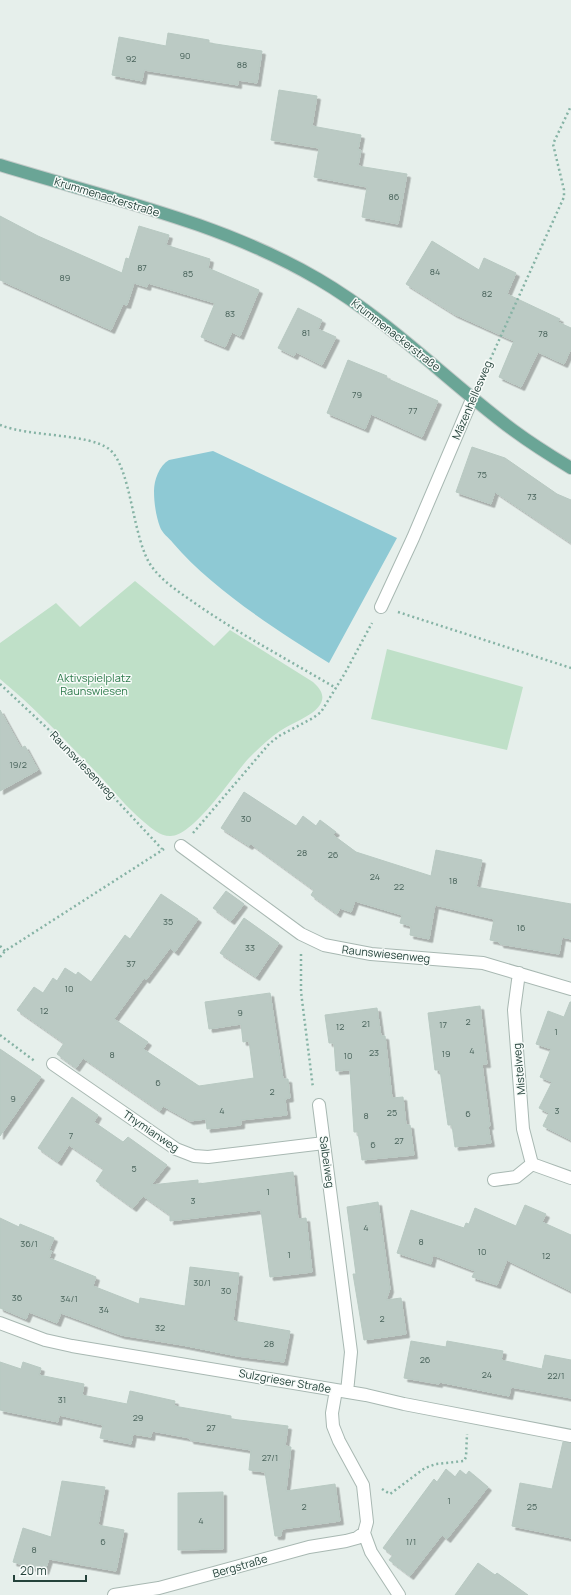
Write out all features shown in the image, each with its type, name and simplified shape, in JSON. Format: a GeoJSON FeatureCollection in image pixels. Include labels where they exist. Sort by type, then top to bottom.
{"type":"FeatureCollection","features":[{"type":"Feature","properties":{"kind":"main road","name":"Krummenackerstraße"},"geometry":{"type":"LineString","coordinates":[[0,165],[203,226],[274,256],[319,279],[375,316],[514,430],[571,468]]}},
{"type":"Feature","properties":{"kind":"street","name":"Mäzenhellesweg"},"geometry":{"type":"LineString","coordinates":[[381,606],[414,538],[473,397]]}},
{"type":"Feature","properties":{"kind":"street","name":"Raunswiesenweg"},"geometry":{"type":"LineString","coordinates":[[181,846],[301,934],[324,945],[354,952],[482,963],[571,989]]}},
{"type":"Feature","properties":{"kind":"street","name":"Mistelweg"},"geometry":{"type":"LineString","coordinates":[[519,973],[514,1010],[524,1128],[532,1164]]}},
{"type":"Feature","properties":{"kind":"street","name":"Thymianweg"},"geometry":{"type":"LineString","coordinates":[[53,1064],[176,1148],[188,1154],[208,1156],[324,1143]]}},
{"type":"Feature","properties":{"kind":"street","name":"Salbeiweg"},"geometry":{"type":"LineString","coordinates":[[320,1105],[351,1352],[342,1391]]}},
{"type":"Feature","properties":{"kind":"street"},"geometry":{"type":"LineString","coordinates":[[494,1180],[516,1177],[532,1164],[571,1178]]}},
{"type":"Feature","properties":{"kind":"street","name":"Sulzgrieser Straße"},"geometry":{"type":"LineString","coordinates":[[0,1323],[29,1335],[58,1343],[342,1391],[571,1436]]}},
{"type":"Feature","properties":{"kind":"street"},"geometry":{"type":"LineString","coordinates":[[342,1391],[332,1413],[333,1426],[343,1449],[361,1479],[365,1492],[367,1522],[364,1533],[371,1552],[399,1595]]}},
{"type":"Feature","properties":{"kind":"street","name":"Bergstraße"},"geometry":{"type":"LineString","coordinates":[[114,1595],[159,1588],[309,1548],[346,1541],[357,1538],[364,1533]]}},
{"type":"Feature","properties":{"kind":"path","name":"Mäzenhellesweg"},"geometry":{"type":"LineString","coordinates":[[473,397],[564,197],[564,190],[553,144],[571,106]]}},
{"type":"Feature","properties":{"kind":"path"},"geometry":{"type":"LineString","coordinates":[[0,425],[29,433],[90,441],[108,449],[119,461],[143,548],[151,566],[174,588],[216,618],[336,688],[381,606],[571,668]]}},
{"type":"Feature","properties":{"kind":"path","name":"Raunswiesenweg"},"geometry":{"type":"LineString","coordinates":[[0,684],[63,743],[163,849]]}},
{"type":"Feature","properties":{"kind":"path"},"geometry":{"type":"LineString","coordinates":[[301,934],[301,992],[314,1095],[320,1105]]}},
{"type":"Feature","properties":{"kind":"path"},"geometry":{"type":"LineString","coordinates":[[0,946],[5,951]]}},
{"type":"Feature","properties":{"kind":"path"},"geometry":{"type":"LineString","coordinates":[[0,1035],[40,1065],[53,1064]]}},
{"type":"Feature","properties":{"kind":"path"},"geometry":{"type":"LineString","coordinates":[[365,1492],[378,1487],[390,1494],[425,1468],[436,1464],[464,1461],[467,1448]]}},
{"type":"Feature","properties":{"kind":"green space","name":"Aktivspielplatz Raunswiesen"},"geometry":{"type":"Polygon","coordinates":[[[135,581],[214,646],[230,630],[313,682],[321,691],[322,699],[320,706],[267,741],[248,759],[201,817],[179,834],[170,836],[163,835],[156,831],[138,817],[26,701],[0,679],[0,643],[56,603],[80,627],[135,581]]]}},
{"type":"Feature","properties":{"kind":"green space"},"geometry":{"type":"Polygon","coordinates":[[[387,649],[523,687],[507,750],[371,719],[387,649]]]}},
{"type":"Feature","properties":{"kind":"water"},"geometry":{"type":"Polygon","coordinates":[[[213,451],[397,538],[329,663],[268,623],[226,593],[189,560],[161,529],[157,518],[154,491],[156,478],[162,466],[169,460],[213,451]]]}},
{"type":"Feature","properties":{"kind":"building"},"geometry":{"type":"Polygon","coordinates":[[[168,33],[209,40],[209,43],[262,51],[257,83],[238,80],[238,85],[144,70],[142,81],[112,75],[119,37],[166,46],[168,33]]]}},
{"type":"Feature","properties":{"kind":"building"},"geometry":{"type":"Polygon","coordinates":[[[279,90],[317,96],[312,126],[361,135],[358,150],[361,150],[358,166],[407,174],[398,224],[362,217],[367,187],[314,177],[319,148],[271,140],[279,90]]]}},
{"type":"Feature","properties":{"kind":"building"},"geometry":{"type":"Polygon","coordinates":[[[0,216],[38,236],[122,273],[126,258],[129,259],[139,226],[169,235],[166,245],[210,259],[208,268],[259,290],[240,336],[232,332],[225,347],[201,337],[215,303],[148,283],[147,287],[134,283],[127,305],[123,304],[111,330],[0,280],[0,216]]]}},
{"type":"Feature","properties":{"kind":"building"},"geometry":{"type":"Polygon","coordinates":[[[432,241],[479,270],[484,258],[516,273],[507,294],[560,319],[558,322],[571,328],[571,349],[564,364],[538,352],[521,387],[499,377],[514,341],[454,314],[406,284],[432,241]]]}},
{"type":"Feature","properties":{"kind":"building"},"geometry":{"type":"Polygon","coordinates":[[[298,308],[322,320],[318,329],[336,337],[322,365],[296,352],[294,356],[278,348],[298,308]]]}},
{"type":"Feature","properties":{"kind":"building"},"geometry":{"type":"Polygon","coordinates":[[[348,360],[387,376],[386,378],[438,401],[422,437],[371,414],[365,429],[327,413],[348,360]]]}},
{"type":"Feature","properties":{"kind":"building"},"geometry":{"type":"Polygon","coordinates":[[[472,447],[505,458],[557,494],[571,500],[571,543],[495,492],[491,504],[456,492],[472,447]]]}},
{"type":"Feature","properties":{"kind":"building"},"geometry":{"type":"Polygon","coordinates":[[[0,710],[21,748],[25,746],[38,770],[0,791],[0,710]]]}},
{"type":"Feature","properties":{"kind":"building"},"geometry":{"type":"Polygon","coordinates":[[[244,792],[296,826],[303,816],[316,826],[320,820],[336,832],[333,835],[356,852],[431,876],[436,850],[482,860],[476,887],[571,904],[571,939],[562,937],[559,954],[500,944],[500,942],[490,940],[494,919],[435,905],[429,939],[410,935],[411,926],[400,923],[402,915],[355,901],[351,912],[340,908],[337,914],[311,895],[314,890],[251,844],[249,846],[221,828],[244,792]]]}},
{"type":"Feature","properties":{"kind":"building"},"geometry":{"type":"Polygon","coordinates":[[[226,891],[244,904],[231,921],[213,908],[226,891]]]}},
{"type":"Feature","properties":{"kind":"building"},"geometry":{"type":"Polygon","coordinates":[[[161,894],[198,919],[175,952],[170,948],[146,980],[144,978],[114,1019],[148,1042],[143,1049],[199,1086],[254,1078],[249,1041],[243,1042],[241,1024],[209,1029],[205,1002],[270,993],[283,1079],[288,1079],[290,1098],[285,1099],[287,1115],[241,1120],[241,1125],[207,1129],[206,1119],[190,1121],[163,1106],[160,1111],[83,1058],[76,1068],[57,1054],[64,1043],[17,1010],[34,987],[43,993],[53,978],[57,981],[65,968],[76,975],[78,972],[91,982],[125,935],[130,939],[161,894]]]}},
{"type":"Feature","properties":{"kind":"building"},"geometry":{"type":"Polygon","coordinates":[[[244,918],[279,943],[256,977],[220,953],[244,918]]]}},
{"type":"Feature","properties":{"kind":"building"},"geometry":{"type":"Polygon","coordinates":[[[570,1002],[571,1140],[543,1126],[549,1113],[539,1108],[552,1082],[540,1077],[551,1049],[536,1044],[548,1011],[564,1017],[570,1002]]]}},
{"type":"Feature","properties":{"kind":"building"},"geometry":{"type":"Polygon","coordinates":[[[480,1006],[487,1064],[482,1064],[491,1143],[455,1147],[452,1125],[448,1125],[440,1070],[435,1070],[428,1013],[480,1006]]]}},
{"type":"Feature","properties":{"kind":"building"},"geometry":{"type":"Polygon","coordinates":[[[377,1008],[381,1036],[385,1036],[392,1098],[403,1097],[406,1125],[410,1125],[414,1155],[362,1160],[358,1132],[354,1132],[350,1070],[336,1071],[334,1043],[329,1043],[325,1015],[377,1008]]]}},
{"type":"Feature","properties":{"kind":"building"},"geometry":{"type":"Polygon","coordinates":[[[0,1049],[41,1077],[0,1136],[0,1049]]]}},
{"type":"Feature","properties":{"kind":"building"},"geometry":{"type":"Polygon","coordinates":[[[72,1097],[98,1115],[94,1122],[123,1142],[128,1137],[167,1165],[151,1185],[198,1180],[198,1184],[293,1172],[298,1219],[306,1218],[312,1272],[270,1277],[261,1210],[170,1221],[170,1215],[143,1196],[133,1208],[96,1181],[104,1169],[69,1145],[58,1162],[38,1148],[72,1097]]]}},
{"type":"Feature","properties":{"kind":"building"},"geometry":{"type":"Polygon","coordinates":[[[378,1202],[390,1289],[386,1300],[401,1298],[406,1334],[364,1340],[353,1274],[356,1274],[347,1207],[378,1202]]]}},
{"type":"Feature","properties":{"kind":"building"},"geometry":{"type":"Polygon","coordinates":[[[525,1205],[546,1214],[542,1222],[571,1235],[571,1291],[507,1260],[497,1285],[472,1277],[475,1271],[433,1255],[431,1264],[397,1253],[411,1210],[464,1228],[466,1223],[469,1224],[475,1208],[516,1226],[525,1205]]]}},
{"type":"Feature","properties":{"kind":"building"},"geometry":{"type":"Polygon","coordinates":[[[0,1218],[19,1227],[20,1224],[54,1238],[49,1250],[52,1251],[49,1258],[96,1277],[93,1286],[139,1304],[140,1298],[185,1306],[190,1267],[239,1273],[233,1321],[290,1331],[284,1362],[237,1356],[121,1335],[61,1313],[57,1323],[29,1312],[26,1319],[0,1308],[0,1218]]]}},
{"type":"Feature","properties":{"kind":"building"},"geometry":{"type":"Polygon","coordinates":[[[411,1341],[446,1347],[447,1341],[503,1351],[501,1360],[542,1369],[545,1355],[571,1360],[571,1398],[511,1387],[509,1396],[439,1382],[439,1384],[404,1378],[411,1341]]]}},
{"type":"Feature","properties":{"kind":"building"},"geometry":{"type":"Polygon","coordinates":[[[0,1362],[21,1369],[23,1362],[41,1368],[39,1375],[84,1384],[82,1395],[127,1404],[130,1391],[175,1401],[174,1406],[231,1416],[231,1419],[288,1426],[285,1446],[291,1447],[286,1491],[335,1484],[340,1521],[282,1529],[281,1536],[275,1536],[265,1472],[249,1470],[251,1450],[190,1440],[190,1438],[152,1431],[151,1437],[133,1434],[131,1444],[100,1438],[103,1425],[59,1415],[58,1422],[0,1410],[0,1362]]]}},
{"type":"Feature","properties":{"kind":"building"},"geometry":{"type":"Polygon","coordinates":[[[563,1442],[571,1443],[571,1538],[512,1526],[520,1483],[552,1489],[563,1442]]]}},
{"type":"Feature","properties":{"kind":"building"},"geometry":{"type":"Polygon","coordinates":[[[446,1469],[455,1477],[460,1470],[466,1475],[469,1471],[488,1487],[447,1539],[442,1535],[410,1576],[389,1560],[393,1555],[383,1548],[434,1479],[437,1482],[446,1469]]]}},
{"type":"Feature","properties":{"kind":"building"},"geometry":{"type":"Polygon","coordinates":[[[62,1481],[105,1487],[98,1525],[124,1530],[116,1571],[49,1559],[45,1571],[13,1562],[23,1528],[51,1537],[62,1481]]]}},
{"type":"Feature","properties":{"kind":"building"},"geometry":{"type":"Polygon","coordinates":[[[223,1492],[223,1549],[178,1550],[178,1493],[223,1492]]]}},
{"type":"Feature","properties":{"kind":"building"},"geometry":{"type":"Polygon","coordinates":[[[478,1563],[495,1575],[497,1573],[528,1595],[455,1595],[478,1563]]]}}]}
